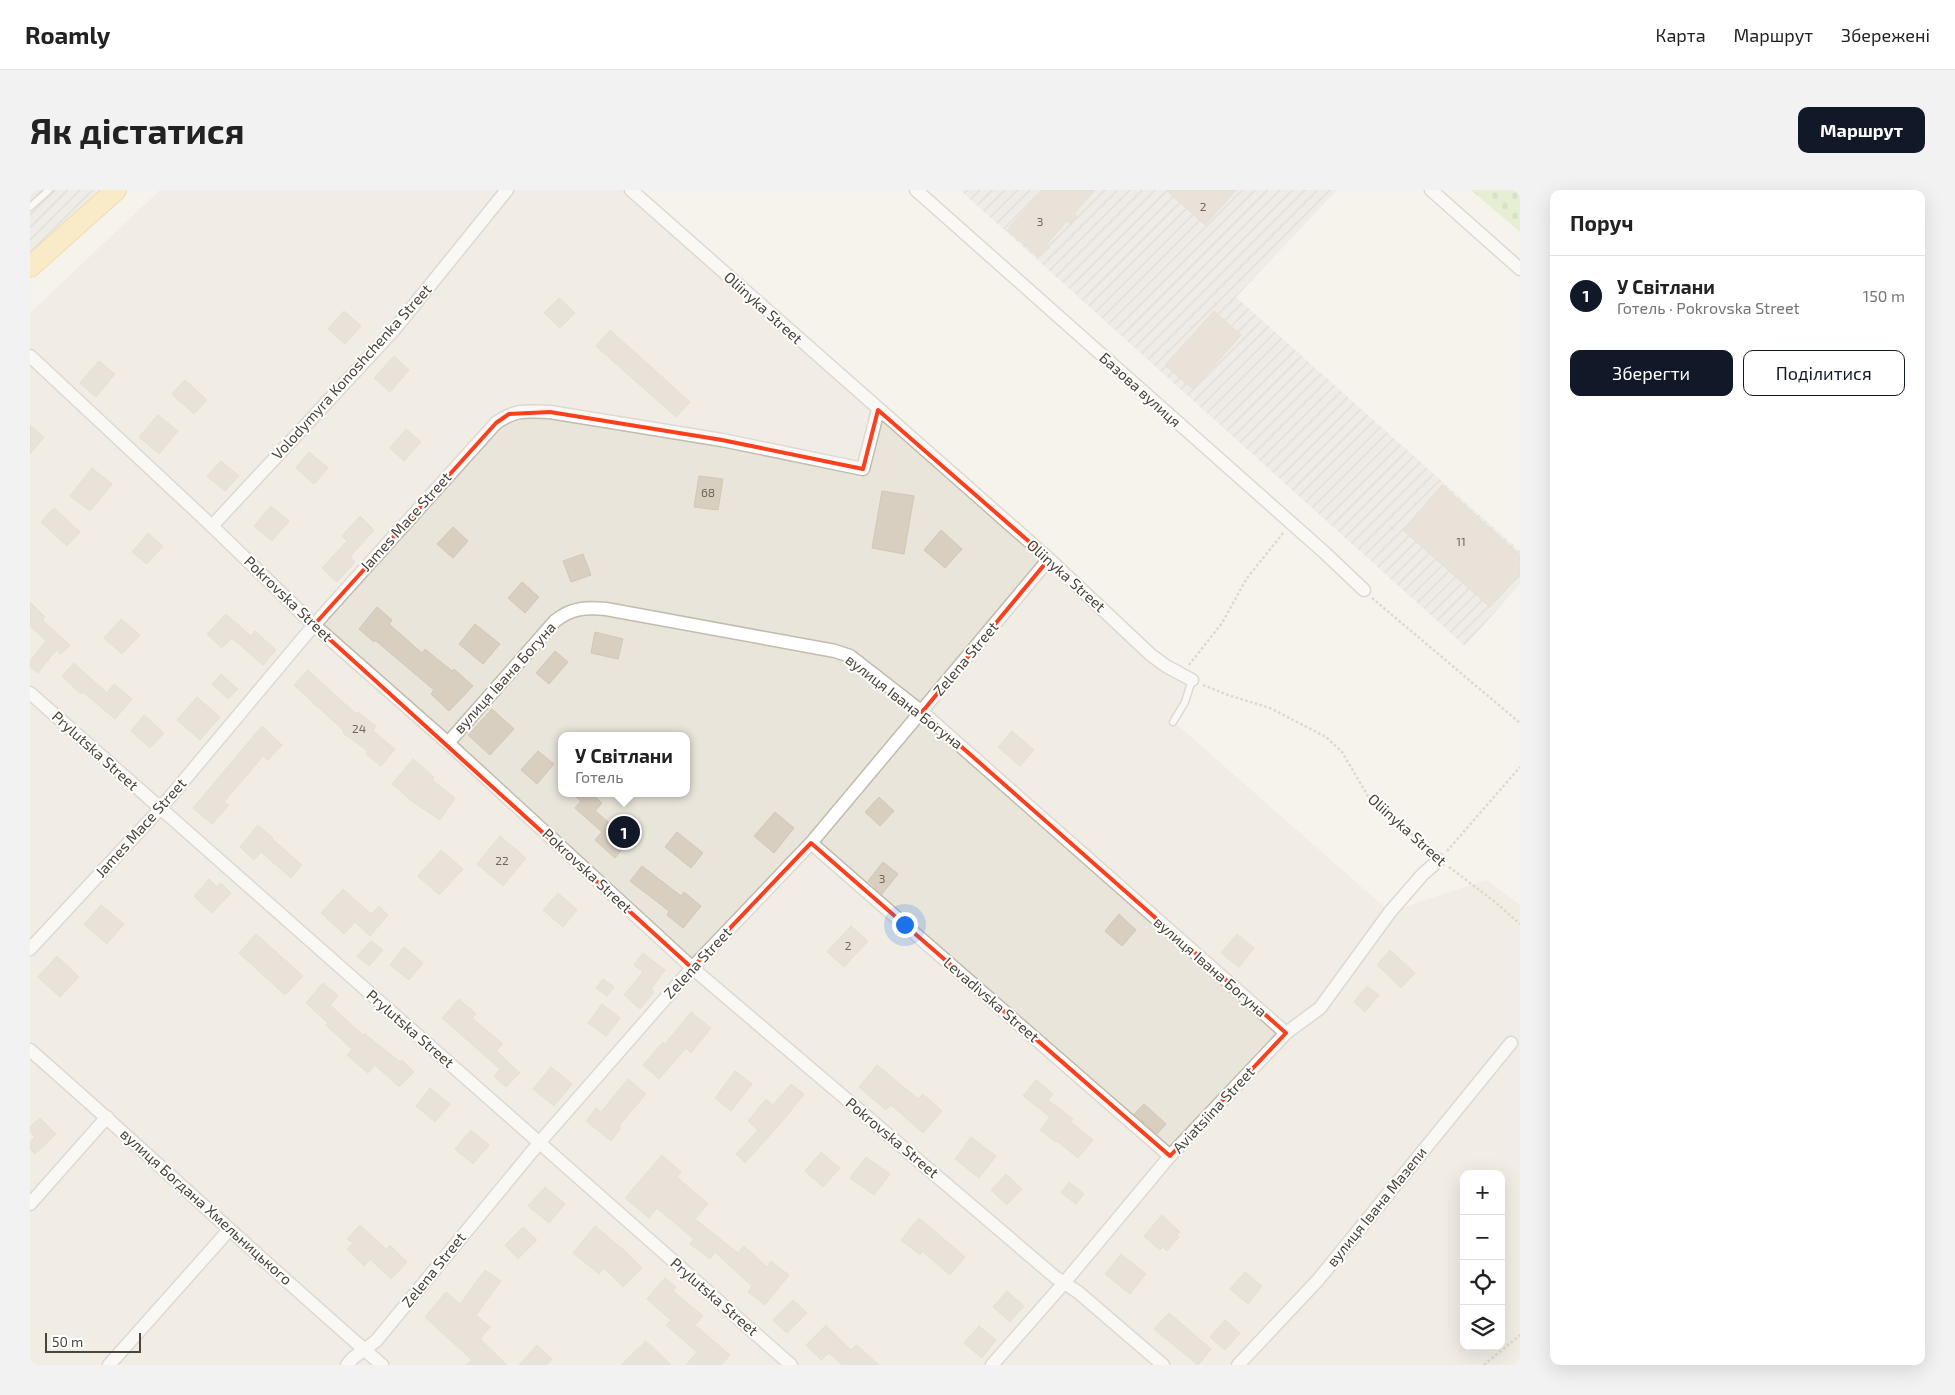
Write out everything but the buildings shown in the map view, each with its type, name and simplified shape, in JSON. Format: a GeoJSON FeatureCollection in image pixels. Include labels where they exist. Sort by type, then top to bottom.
{"type":"FeatureCollection","features":[{"type":"Feature","properties":{"kind":"main road"},"geometry":{"type":"LineString","coordinates":[[30,267],[116,190]]}},
{"type":"Feature","properties":{"kind":"street","name":"Volodymyra Konoshchenka Street"},"geometry":{"type":"LineString","coordinates":[[212,526],[393,331],[507,190]]}},
{"type":"Feature","properties":{"kind":"street","name":"Oliinyka Street"},"geometry":{"type":"LineString","coordinates":[[631,190],[1048,559],[1151,655],[1188,678]]}},
{"type":"Feature","properties":{"kind":"street","name":"Базова вулиця"},"geometry":{"type":"LineString","coordinates":[[916,190],[1364,590]]}},
{"type":"Feature","properties":{"kind":"street"},"geometry":{"type":"LineString","coordinates":[[1431,190],[1520,269]]}},
{"type":"Feature","properties":{"kind":"street","name":"Pokrovska Street"},"geometry":{"type":"LineString","coordinates":[[30,356],[212,526],[314,625],[448,743],[692,968],[1055,1277],[1078,1292],[1163,1365]]}},
{"type":"Feature","properties":{"kind":"street","name":"James Mace Street"},"geometry":{"type":"LineString","coordinates":[[30,950],[160,809],[314,625],[496,423],[509,414],[525,411],[550,412],[722,440],[862,469],[878,410]]}},
{"type":"Feature","properties":{"kind":"street","name":"Zelena Street"},"geometry":{"type":"LineString","coordinates":[[347,1365],[376,1341],[539,1143],[692,968],[812,843],[1048,559]]}},
{"type":"Feature","properties":{"kind":"street","name":"вулиця Івана Богуна"},"geometry":{"type":"LineString","coordinates":[[448,743],[555,621],[565,613],[577,609],[591,608],[835,651],[850,656],[922,712],[1286,1033]]}},
{"type":"Feature","properties":{"kind":"street","name":"Prylutska Street"},"geometry":{"type":"LineString","coordinates":[[30,693],[791,1365]]}},
{"type":"Feature","properties":{"kind":"street","name":"Levadivska Street"},"geometry":{"type":"LineString","coordinates":[[812,843],[1170,1156]]}},
{"type":"Feature","properties":{"kind":"street","name":"Aviatsiina Street"},"geometry":{"type":"LineString","coordinates":[[992,1365],[1064,1283],[1170,1156],[1286,1033],[1320,1008],[1390,912],[1423,874],[1439,860]]}},
{"type":"Feature","properties":{"kind":"street","name":"вулиця Івана Мазепи"},"geometry":{"type":"LineString","coordinates":[[1238,1365],[1318,1280],[1511,1043]]}},
{"type":"Feature","properties":{"kind":"street","name":"вулиця Богдана Хмельницького"},"geometry":{"type":"LineString","coordinates":[[30,1050],[382,1365]]}},
{"type":"Feature","properties":{"kind":"street"},"geometry":{"type":"LineString","coordinates":[[30,1204],[106,1117]]}},
{"type":"Feature","properties":{"kind":"street"},"geometry":{"type":"LineString","coordinates":[[109,1365],[229,1230]]}},
{"type":"Feature","properties":{"kind":"lane"},"geometry":{"type":"LineString","coordinates":[[30,207],[49,190]]}},
{"type":"Feature","properties":{"kind":"lane"},"geometry":{"type":"LineString","coordinates":[[1173,722],[1185,702],[1188,678]]}},
{"type":"Feature","properties":{"kind":"path"},"geometry":{"type":"LineString","coordinates":[[1188,678],[1191,662],[1222,624],[1247,578],[1291,523]]}},
{"type":"Feature","properties":{"kind":"path"},"geometry":{"type":"LineString","coordinates":[[1364,590],[1520,723]]}},
{"type":"Feature","properties":{"kind":"path","name":"Oliinyka Street"},"geometry":{"type":"LineString","coordinates":[[1188,678],[1228,695],[1270,708],[1326,737],[1342,752],[1368,796],[1375,804],[1412,834],[1439,860],[1495,902],[1520,924]]}},
{"type":"Feature","properties":{"kind":"path"},"geometry":{"type":"LineString","coordinates":[[1439,860],[1520,767]]}},
{"type":"Feature","properties":{"kind":"path"},"geometry":{"type":"LineString","coordinates":[[1484,1365],[1520,1335]]}},
{"type":"Feature","properties":{"kind":"highlighted area"},"geometry":{"type":"Polygon","coordinates":[[[878,410],[1049,559],[922,712],[1286,1033],[1170,1156],[811,843],[692,968],[314,625],[496,423],[509,414],[550,412],[722,440],[863,469],[878,410]]]}},
{"type":"Feature","properties":{"kind":"shaded area"},"geometry":{"type":"Polygon","coordinates":[[[30,190],[116,190],[30,267],[30,190]]]}},
{"type":"Feature","properties":{"kind":"shaded area"},"geometry":{"type":"Polygon","coordinates":[[[160,190],[631,190],[1151,655],[1192,680],[1174,722],[1390,912],[1486,880],[1520,905],[1520,1360],[1516,1365],[30,1365],[30,313],[160,190]]]}},
{"type":"Feature","properties":{"kind":"shaded area"},"geometry":{"type":"Polygon","coordinates":[[[960,190],[1337,190],[1236,297],[1520,551],[1520,584],[1465,646],[960,190]]]}},
{"type":"Feature","properties":{"kind":"green space"},"geometry":{"type":"Polygon","coordinates":[[[1471,190],[1520,190],[1520,232],[1471,190]]]}},
{"type":"Feature","properties":{"kind":"place","name":"У Світлани"},"geometry":{"type":"Point","coordinates":[624,832]}}]}
